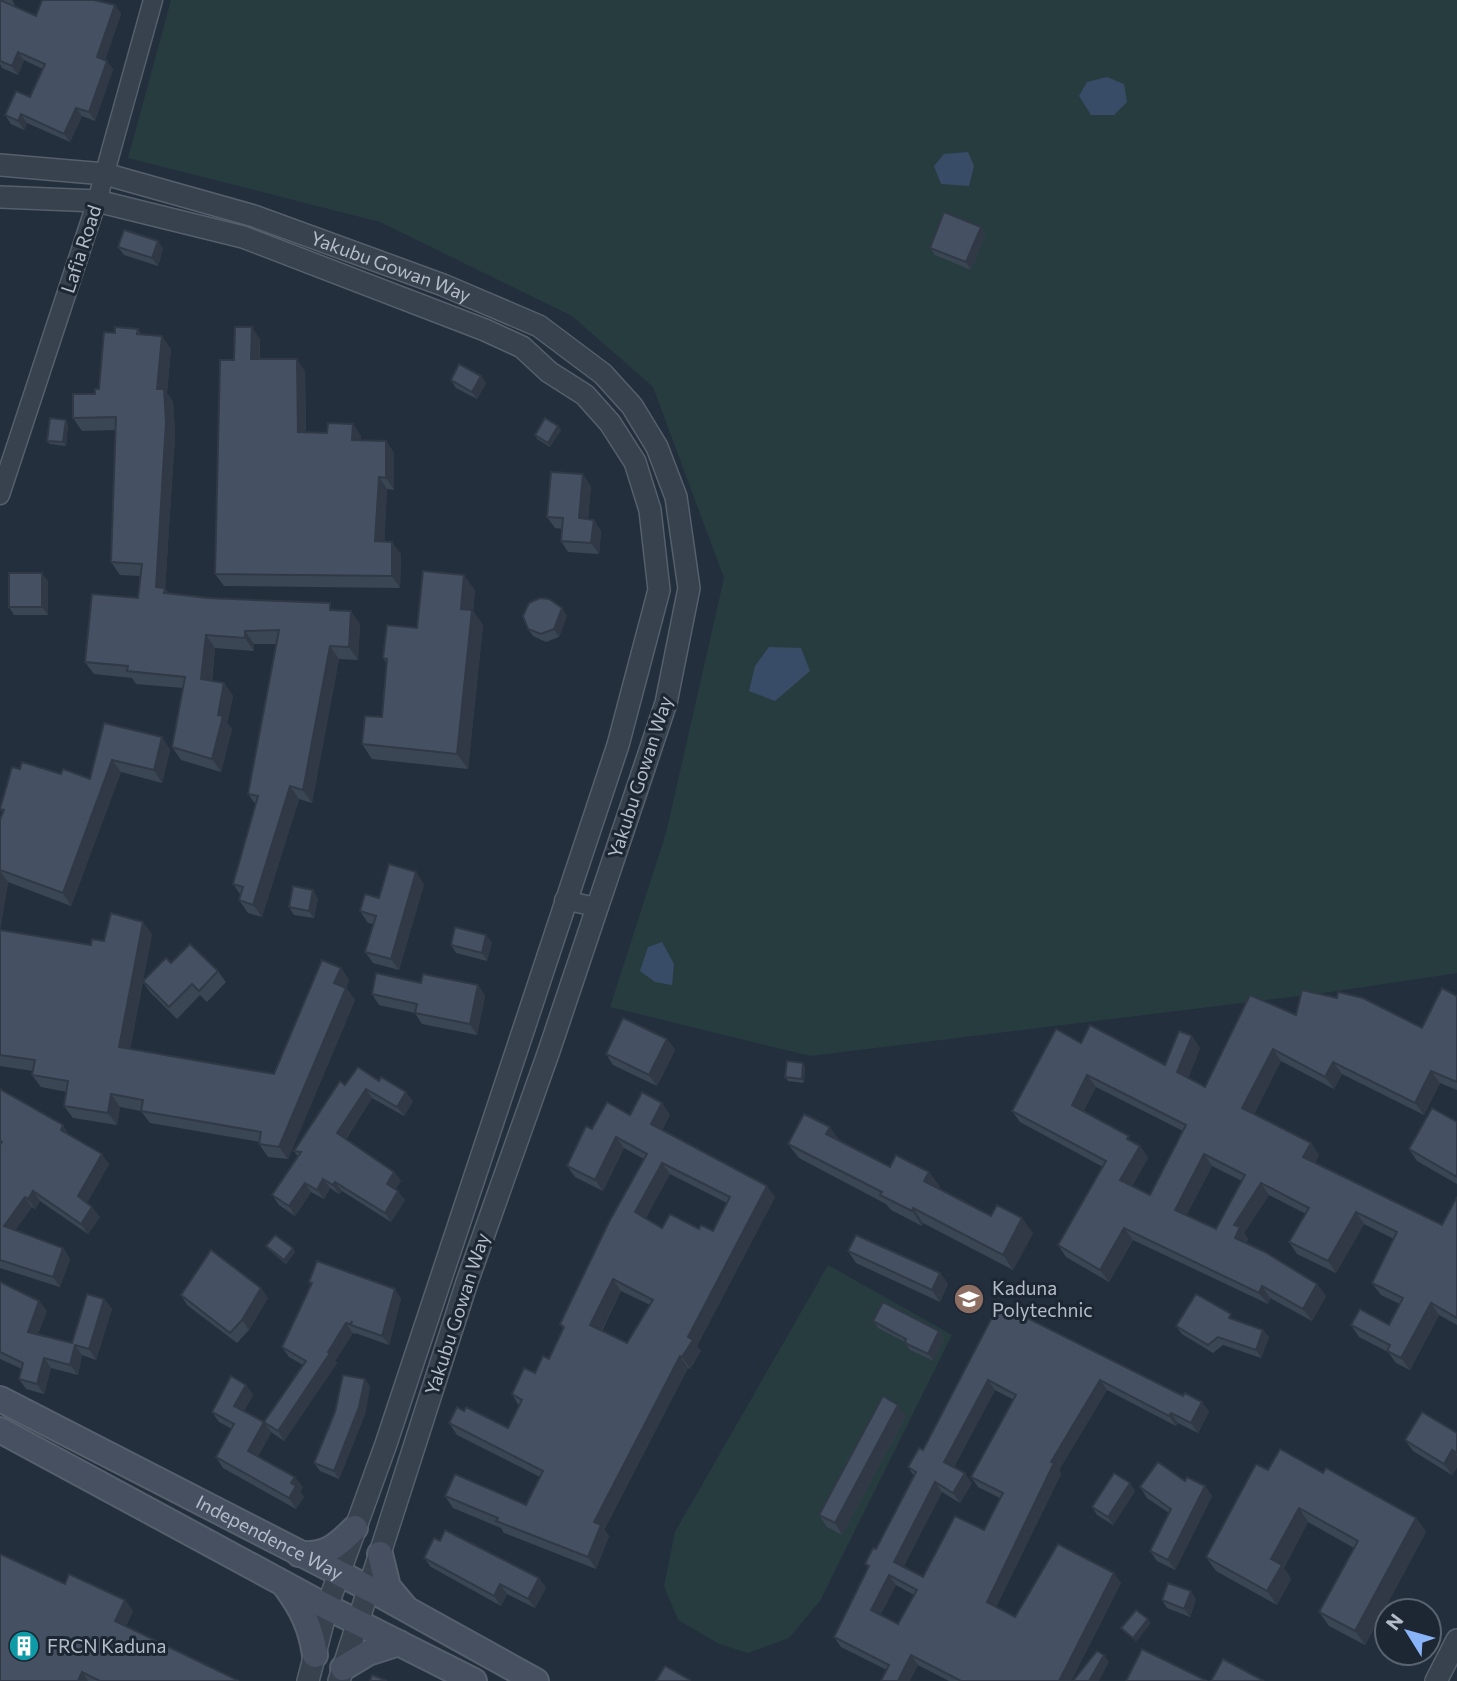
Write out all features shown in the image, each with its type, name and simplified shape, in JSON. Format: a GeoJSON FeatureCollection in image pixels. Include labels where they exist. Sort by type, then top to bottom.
{"type":"FeatureCollection","features":[{"type":"Feature","properties":{"kind":"main road","name":"Independence Way"},"geometry":{"type":"LineString","coordinates":[[0,1399],[370,1589],[536,1681]]}},
{"type":"Feature","properties":{"kind":"main road","name":"Independence Way"},"geometry":{"type":"LineString","coordinates":[[0,1430],[283,1584],[474,1681]]}},
{"type":"Feature","properties":{"kind":"main road"},"geometry":{"type":"LineString","coordinates":[[298,1554],[317,1555],[335,1548],[355,1528]]}},
{"type":"Feature","properties":{"kind":"main road"},"geometry":{"type":"LineString","coordinates":[[380,1554],[388,1587],[409,1611]]}},
{"type":"Feature","properties":{"kind":"main road"},"geometry":{"type":"LineString","coordinates":[[283,1584],[302,1609],[312,1633],[315,1655]]}},
{"type":"Feature","properties":{"kind":"main road"},"geometry":{"type":"LineString","coordinates":[[341,1675],[369,1653],[399,1643]]}},
{"type":"Feature","properties":{"kind":"street","name":"Lafia Road"},"geometry":{"type":"LineString","coordinates":[[0,495],[97,201],[153,0]]}},
{"type":"Feature","properties":{"kind":"street","name":"Yakubu Gowan Way"},"geometry":{"type":"LineString","coordinates":[[0,164],[105,174],[254,216],[498,307],[539,326],[603,374],[632,406],[657,447],[676,497],[689,588],[666,703],[549,1051],[462,1295],[341,1675]]}},
{"type":"Feature","properties":{"kind":"street","name":"Yakubu Gowan Way"},"geometry":{"type":"LineString","coordinates":[[0,197],[97,201],[243,237],[485,330],[522,347],[549,372],[585,395],[610,423],[635,463],[650,510],[659,590],[618,745],[564,900],[488,1141],[327,1607],[308,1681]]}},
{"type":"Feature","properties":{"kind":"street"},"geometry":{"type":"LineString","coordinates":[[564,900],[596,907]]}},
{"type":"Feature","properties":{"kind":"street"},"geometry":{"type":"LineString","coordinates":[[1436,1681],[1457,1640]]}},
{"type":"Feature","properties":{"kind":"green space"},"geometry":{"type":"Polygon","coordinates":[[[171,0],[1457,0],[1457,973],[1324,993],[810,1056],[610,1007],[666,833],[724,578],[653,387],[572,316],[380,222],[128,158],[171,0]]]}},
{"type":"Feature","properties":{"kind":"green space"},"geometry":{"type":"Polygon","coordinates":[[[828,1265],[952,1335],[820,1601],[789,1638],[748,1653],[719,1644],[678,1620],[664,1586],[675,1532],[828,1265]]]}},
{"type":"Feature","properties":{"kind":"water"},"geometry":{"type":"Polygon","coordinates":[[[1107,77],[1124,84],[1127,102],[1114,115],[1091,115],[1079,96],[1087,82],[1107,77]]]}},
{"type":"Feature","properties":{"kind":"water"},"geometry":{"type":"Polygon","coordinates":[[[968,152],[974,166],[969,186],[941,184],[934,166],[944,154],[968,152]]]}},
{"type":"Feature","properties":{"kind":"water"},"geometry":{"type":"Polygon","coordinates":[[[769,647],[801,648],[810,671],[775,701],[749,691],[755,666],[769,647]]]}},
{"type":"Feature","properties":{"kind":"water"},"geometry":{"type":"Polygon","coordinates":[[[662,942],[674,964],[672,985],[655,982],[640,971],[648,947],[662,942]]]}},
{"type":"Feature","properties":{"kind":"building"},"geometry":{"type":"Polygon","coordinates":[[[0,0],[36,16],[42,0],[94,0],[115,5],[97,57],[107,61],[89,112],[76,108],[64,134],[21,114],[18,121],[5,115],[16,91],[30,97],[45,64],[18,52],[12,66],[0,61],[0,0]]]}},
{"type":"Feature","properties":{"kind":"building"},"geometry":{"type":"Polygon","coordinates":[[[944,212],[981,227],[966,262],[930,248],[944,212]]]}},
{"type":"Feature","properties":{"kind":"building"},"geometry":{"type":"Polygon","coordinates":[[[124,230],[158,241],[152,258],[118,247],[124,230]]]}},
{"type":"Feature","properties":{"kind":"building"},"geometry":{"type":"Polygon","coordinates":[[[115,327],[138,329],[137,334],[162,336],[157,389],[164,389],[166,422],[156,587],[165,588],[164,593],[208,598],[330,603],[330,610],[351,611],[349,647],[330,646],[303,790],[290,786],[253,905],[239,900],[243,887],[233,884],[258,796],[248,794],[279,630],[245,631],[245,638],[206,635],[201,679],[224,683],[218,715],[223,716],[212,759],[172,747],[185,677],[127,671],[128,666],[85,662],[92,594],[138,598],[142,564],[111,562],[116,417],[73,418],[73,394],[95,394],[95,389],[99,389],[104,332],[115,333],[115,327]]]}},
{"type":"Feature","properties":{"kind":"building"},"geometry":{"type":"Polygon","coordinates":[[[235,327],[252,327],[251,359],[297,359],[298,432],[327,433],[328,423],[353,424],[352,440],[386,441],[386,478],[379,477],[375,541],[392,542],[392,576],[215,574],[220,360],[234,360],[235,327]]]}},
{"type":"Feature","properties":{"kind":"building"},"geometry":{"type":"Polygon","coordinates":[[[459,364],[481,376],[472,392],[451,380],[459,364]]]}},
{"type":"Feature","properties":{"kind":"building"},"geometry":{"type":"Polygon","coordinates":[[[50,418],[66,420],[63,442],[47,441],[50,418]]]}},
{"type":"Feature","properties":{"kind":"building"},"geometry":{"type":"Polygon","coordinates":[[[545,418],[558,426],[548,443],[535,435],[545,418]]]}},
{"type":"Feature","properties":{"kind":"building"},"geometry":{"type":"Polygon","coordinates":[[[551,472],[583,474],[579,518],[594,520],[591,543],[561,541],[563,518],[547,517],[551,472]]]}},
{"type":"Feature","properties":{"kind":"building"},"geometry":{"type":"Polygon","coordinates":[[[423,571],[464,575],[461,609],[472,610],[457,754],[362,744],[365,716],[382,717],[387,659],[383,658],[387,625],[417,628],[423,571]]]}},
{"type":"Feature","properties":{"kind":"building"},"geometry":{"type":"Polygon","coordinates":[[[9,573],[42,573],[42,607],[9,607],[9,573]]]}},
{"type":"Feature","properties":{"kind":"building"},"geometry":{"type":"Polygon","coordinates":[[[540,598],[549,599],[562,608],[554,629],[541,634],[528,629],[523,616],[529,603],[540,598]]]}},
{"type":"Feature","properties":{"kind":"building"},"geometry":{"type":"Polygon","coordinates":[[[104,723],[162,737],[154,770],[112,760],[63,893],[0,870],[0,820],[4,810],[0,809],[12,767],[20,769],[22,762],[61,774],[63,769],[90,779],[104,723]]]}},
{"type":"Feature","properties":{"kind":"building"},"geometry":{"type":"Polygon","coordinates":[[[389,864],[416,872],[391,959],[365,952],[376,916],[360,911],[365,894],[379,898],[389,864]]]}},
{"type":"Feature","properties":{"kind":"building"},"geometry":{"type":"Polygon","coordinates":[[[293,886],[313,890],[309,911],[289,907],[293,886]]]}},
{"type":"Feature","properties":{"kind":"building"},"geometry":{"type":"Polygon","coordinates":[[[111,913],[143,922],[119,1047],[274,1074],[322,960],[341,968],[334,983],[346,988],[279,1147],[259,1144],[261,1132],[141,1111],[143,1100],[111,1094],[108,1113],[64,1106],[68,1081],[32,1075],[35,1060],[0,1055],[0,930],[91,945],[92,939],[104,941],[111,913]]]}},
{"type":"Feature","properties":{"kind":"building"},"geometry":{"type":"Polygon","coordinates":[[[455,927],[486,935],[482,953],[451,945],[455,927]]]}},
{"type":"Feature","properties":{"kind":"building"},"geometry":{"type":"Polygon","coordinates":[[[190,944],[218,971],[199,991],[192,984],[169,1007],[143,981],[166,958],[171,963],[190,944]]]}},
{"type":"Feature","properties":{"kind":"building"},"geometry":{"type":"Polygon","coordinates":[[[376,973],[421,983],[423,974],[478,985],[470,1024],[415,1013],[417,1004],[372,994],[376,973]]]}},
{"type":"Feature","properties":{"kind":"building"},"geometry":{"type":"Polygon","coordinates":[[[1442,988],[1457,996],[1457,1082],[1431,1071],[1415,1103],[1333,1062],[1325,1077],[1273,1049],[1242,1108],[1311,1143],[1303,1157],[1442,1225],[1457,1197],[1457,1318],[1431,1303],[1401,1358],[1387,1351],[1390,1345],[1351,1325],[1360,1309],[1389,1325],[1403,1298],[1372,1283],[1397,1232],[1356,1212],[1328,1261],[1289,1242],[1309,1208],[1261,1183],[1234,1225],[1240,1227],[1235,1238],[1265,1252],[1317,1284],[1303,1309],[1262,1286],[1259,1293],[1124,1228],[1100,1270],[1058,1245],[1106,1161],[1012,1111],[1056,1029],[1081,1043],[1090,1025],[1165,1065],[1179,1031],[1192,1036],[1177,1072],[1205,1087],[1250,995],[1296,1015],[1302,990],[1337,998],[1338,992],[1363,998],[1422,1028],[1442,988]],[[1087,1075],[1072,1105],[1129,1136],[1127,1139],[1140,1146],[1120,1180],[1150,1195],[1186,1125],[1087,1075]],[[1204,1154],[1175,1210],[1216,1229],[1245,1175],[1204,1154]]]}},
{"type":"Feature","properties":{"kind":"building"},"geometry":{"type":"Polygon","coordinates":[[[623,1018],[667,1039],[649,1075],[606,1054],[623,1018]]]}},
{"type":"Feature","properties":{"kind":"building"},"geometry":{"type":"Polygon","coordinates":[[[787,1061],[803,1063],[802,1079],[785,1077],[787,1061]]]}},
{"type":"Feature","properties":{"kind":"building"},"geometry":{"type":"Polygon","coordinates":[[[358,1067],[379,1081],[381,1077],[406,1092],[397,1107],[366,1089],[337,1133],[394,1172],[387,1184],[398,1191],[385,1213],[335,1182],[333,1185],[323,1179],[317,1190],[305,1183],[289,1206],[272,1195],[301,1152],[294,1151],[340,1081],[345,1085],[358,1067]]]}},
{"type":"Feature","properties":{"kind":"building"},"geometry":{"type":"Polygon","coordinates":[[[0,1089],[63,1125],[61,1130],[102,1154],[78,1196],[92,1207],[81,1224],[33,1191],[28,1199],[25,1197],[4,1226],[63,1248],[53,1277],[0,1260],[0,1089]]]}},
{"type":"Feature","properties":{"kind":"building"},"geometry":{"type":"Polygon","coordinates":[[[642,1092],[662,1103],[651,1124],[767,1186],[688,1337],[693,1340],[682,1357],[680,1356],[594,1522],[601,1525],[588,1557],[496,1521],[498,1518],[445,1496],[455,1474],[526,1505],[543,1471],[449,1423],[457,1407],[464,1411],[466,1407],[508,1428],[522,1400],[512,1394],[524,1368],[535,1373],[543,1356],[549,1359],[564,1327],[560,1324],[609,1222],[647,1154],[616,1137],[595,1180],[567,1166],[586,1126],[592,1129],[607,1102],[630,1115],[642,1092]],[[662,1163],[635,1212],[662,1228],[670,1214],[699,1229],[701,1225],[713,1231],[730,1197],[662,1163]],[[613,1279],[590,1325],[627,1343],[653,1300],[613,1279]]]}},
{"type":"Feature","properties":{"kind":"building"},"geometry":{"type":"Polygon","coordinates":[[[1432,1108],[1457,1122],[1457,1177],[1409,1149],[1432,1108]]]}},
{"type":"Feature","properties":{"kind":"building"},"geometry":{"type":"Polygon","coordinates":[[[804,1114],[830,1127],[826,1134],[890,1167],[896,1155],[929,1172],[924,1181],[991,1216],[997,1205],[1022,1218],[1003,1255],[913,1208],[912,1211],[880,1195],[882,1192],[788,1144],[804,1114]]]}},
{"type":"Feature","properties":{"kind":"building"},"geometry":{"type":"Polygon","coordinates":[[[275,1235],[293,1248],[284,1260],[266,1246],[275,1235]]]}},
{"type":"Feature","properties":{"kind":"building"},"geometry":{"type":"Polygon","coordinates":[[[856,1235],[940,1273],[932,1290],[848,1251],[856,1235]]]}},
{"type":"Feature","properties":{"kind":"building"},"geometry":{"type":"Polygon","coordinates":[[[211,1250],[261,1288],[242,1320],[230,1333],[181,1295],[211,1250]]]}},
{"type":"Feature","properties":{"kind":"building"},"geometry":{"type":"Polygon","coordinates":[[[317,1261],[395,1289],[382,1336],[351,1325],[352,1321],[350,1324],[346,1323],[328,1352],[330,1353],[278,1431],[264,1422],[306,1361],[282,1347],[312,1283],[309,1282],[317,1261]]]}},
{"type":"Feature","properties":{"kind":"building"},"geometry":{"type":"Polygon","coordinates":[[[0,1282],[39,1301],[28,1332],[72,1343],[87,1294],[104,1299],[89,1349],[75,1345],[70,1365],[44,1358],[37,1384],[19,1379],[23,1363],[0,1352],[0,1282]]]}},
{"type":"Feature","properties":{"kind":"building"},"geometry":{"type":"Polygon","coordinates":[[[1196,1294],[1231,1314],[1229,1318],[1263,1330],[1256,1350],[1218,1337],[1208,1345],[1176,1326],[1196,1294]]]}},
{"type":"Feature","properties":{"kind":"building"},"geometry":{"type":"Polygon","coordinates":[[[883,1302],[939,1331],[928,1354],[905,1343],[906,1339],[873,1321],[883,1302]]]}},
{"type":"Feature","properties":{"kind":"building"},"geometry":{"type":"Polygon","coordinates":[[[999,1304],[1183,1396],[1185,1393],[1202,1402],[1191,1423],[1171,1413],[1169,1416],[1100,1380],[1051,1462],[1054,1463],[987,1602],[1015,1617],[1058,1544],[1114,1573],[1059,1681],[961,1681],[911,1655],[898,1681],[881,1681],[889,1665],[834,1637],[869,1566],[865,1564],[873,1548],[876,1549],[916,1472],[908,1467],[919,1448],[923,1450],[999,1304]],[[988,1380],[944,1462],[965,1473],[953,1493],[935,1482],[894,1562],[923,1577],[955,1516],[984,1530],[1003,1493],[971,1477],[1016,1395],[988,1380]],[[889,1575],[871,1610],[898,1624],[917,1590],[889,1575]]]}},
{"type":"Feature","properties":{"kind":"building"},"geometry":{"type":"Polygon","coordinates":[[[343,1375],[365,1379],[359,1407],[334,1471],[314,1463],[335,1412],[343,1375]]]}},
{"type":"Feature","properties":{"kind":"building"},"geometry":{"type":"Polygon","coordinates":[[[231,1376],[246,1385],[234,1406],[264,1422],[248,1451],[295,1477],[291,1483],[296,1486],[289,1498],[216,1457],[234,1424],[212,1412],[231,1376]]]}},
{"type":"Feature","properties":{"kind":"building"},"geometry":{"type":"Polygon","coordinates":[[[883,1396],[898,1405],[835,1523],[819,1515],[883,1396]]]}},
{"type":"Feature","properties":{"kind":"building"},"geometry":{"type":"Polygon","coordinates":[[[1422,1412],[1457,1433],[1457,1453],[1452,1450],[1444,1464],[1405,1440],[1422,1412]]]}},
{"type":"Feature","properties":{"kind":"building"},"geometry":{"type":"Polygon","coordinates":[[[1280,1449],[1323,1473],[1326,1468],[1416,1518],[1355,1631],[1319,1612],[1358,1541],[1299,1508],[1271,1559],[1282,1565],[1267,1591],[1206,1557],[1256,1464],[1268,1470],[1280,1449]]]}},
{"type":"Feature","properties":{"kind":"building"},"geometry":{"type":"Polygon","coordinates":[[[1158,1462],[1185,1481],[1187,1477],[1205,1486],[1168,1560],[1150,1551],[1171,1509],[1140,1487],[1158,1462]]]}},
{"type":"Feature","properties":{"kind":"building"},"geometry":{"type":"Polygon","coordinates":[[[1114,1473],[1130,1483],[1108,1517],[1092,1507],[1114,1473]]]}},
{"type":"Feature","properties":{"kind":"building"},"geometry":{"type":"Polygon","coordinates":[[[445,1530],[539,1578],[528,1599],[500,1584],[494,1596],[424,1558],[434,1538],[440,1541],[445,1530]]]}},
{"type":"Feature","properties":{"kind":"building"},"geometry":{"type":"Polygon","coordinates":[[[0,1554],[65,1584],[69,1574],[125,1600],[115,1621],[239,1681],[100,1681],[82,1672],[78,1681],[0,1681],[0,1554]]]}},
{"type":"Feature","properties":{"kind":"building"},"geometry":{"type":"Polygon","coordinates":[[[1168,1583],[1191,1591],[1184,1609],[1162,1600],[1168,1583]]]}},
{"type":"Feature","properties":{"kind":"building"},"geometry":{"type":"Polygon","coordinates":[[[1136,1610],[1148,1619],[1133,1638],[1121,1628],[1136,1610]]]}},
{"type":"Feature","properties":{"kind":"building"},"geometry":{"type":"Polygon","coordinates":[[[1142,1649],[1207,1681],[1126,1681],[1142,1649]]]}},
{"type":"Feature","properties":{"kind":"building"},"geometry":{"type":"Polygon","coordinates":[[[1097,1651],[1104,1655],[1089,1681],[1073,1681],[1097,1651]]]}},
{"type":"Feature","properties":{"kind":"building"},"geometry":{"type":"Polygon","coordinates":[[[1223,1659],[1264,1681],[1211,1681],[1223,1659]]]}},
{"type":"Feature","properties":{"kind":"building"},"geometry":{"type":"Polygon","coordinates":[[[665,1666],[690,1680],[656,1681],[665,1666]]]}},
{"type":"Feature","properties":{"kind":"building"},"geometry":{"type":"Polygon","coordinates":[[[372,1675],[387,1681],[370,1681],[372,1675]]]}},
{"type":"Feature","properties":{"kind":"place","name":"Kaduna Polytechnic"},"geometry":{"type":"Point","coordinates":[969,1299]}},
{"type":"Feature","properties":{"kind":"place","name":"FRCN Kaduna"},"geometry":{"type":"Point","coordinates":[24,1646]}}]}
